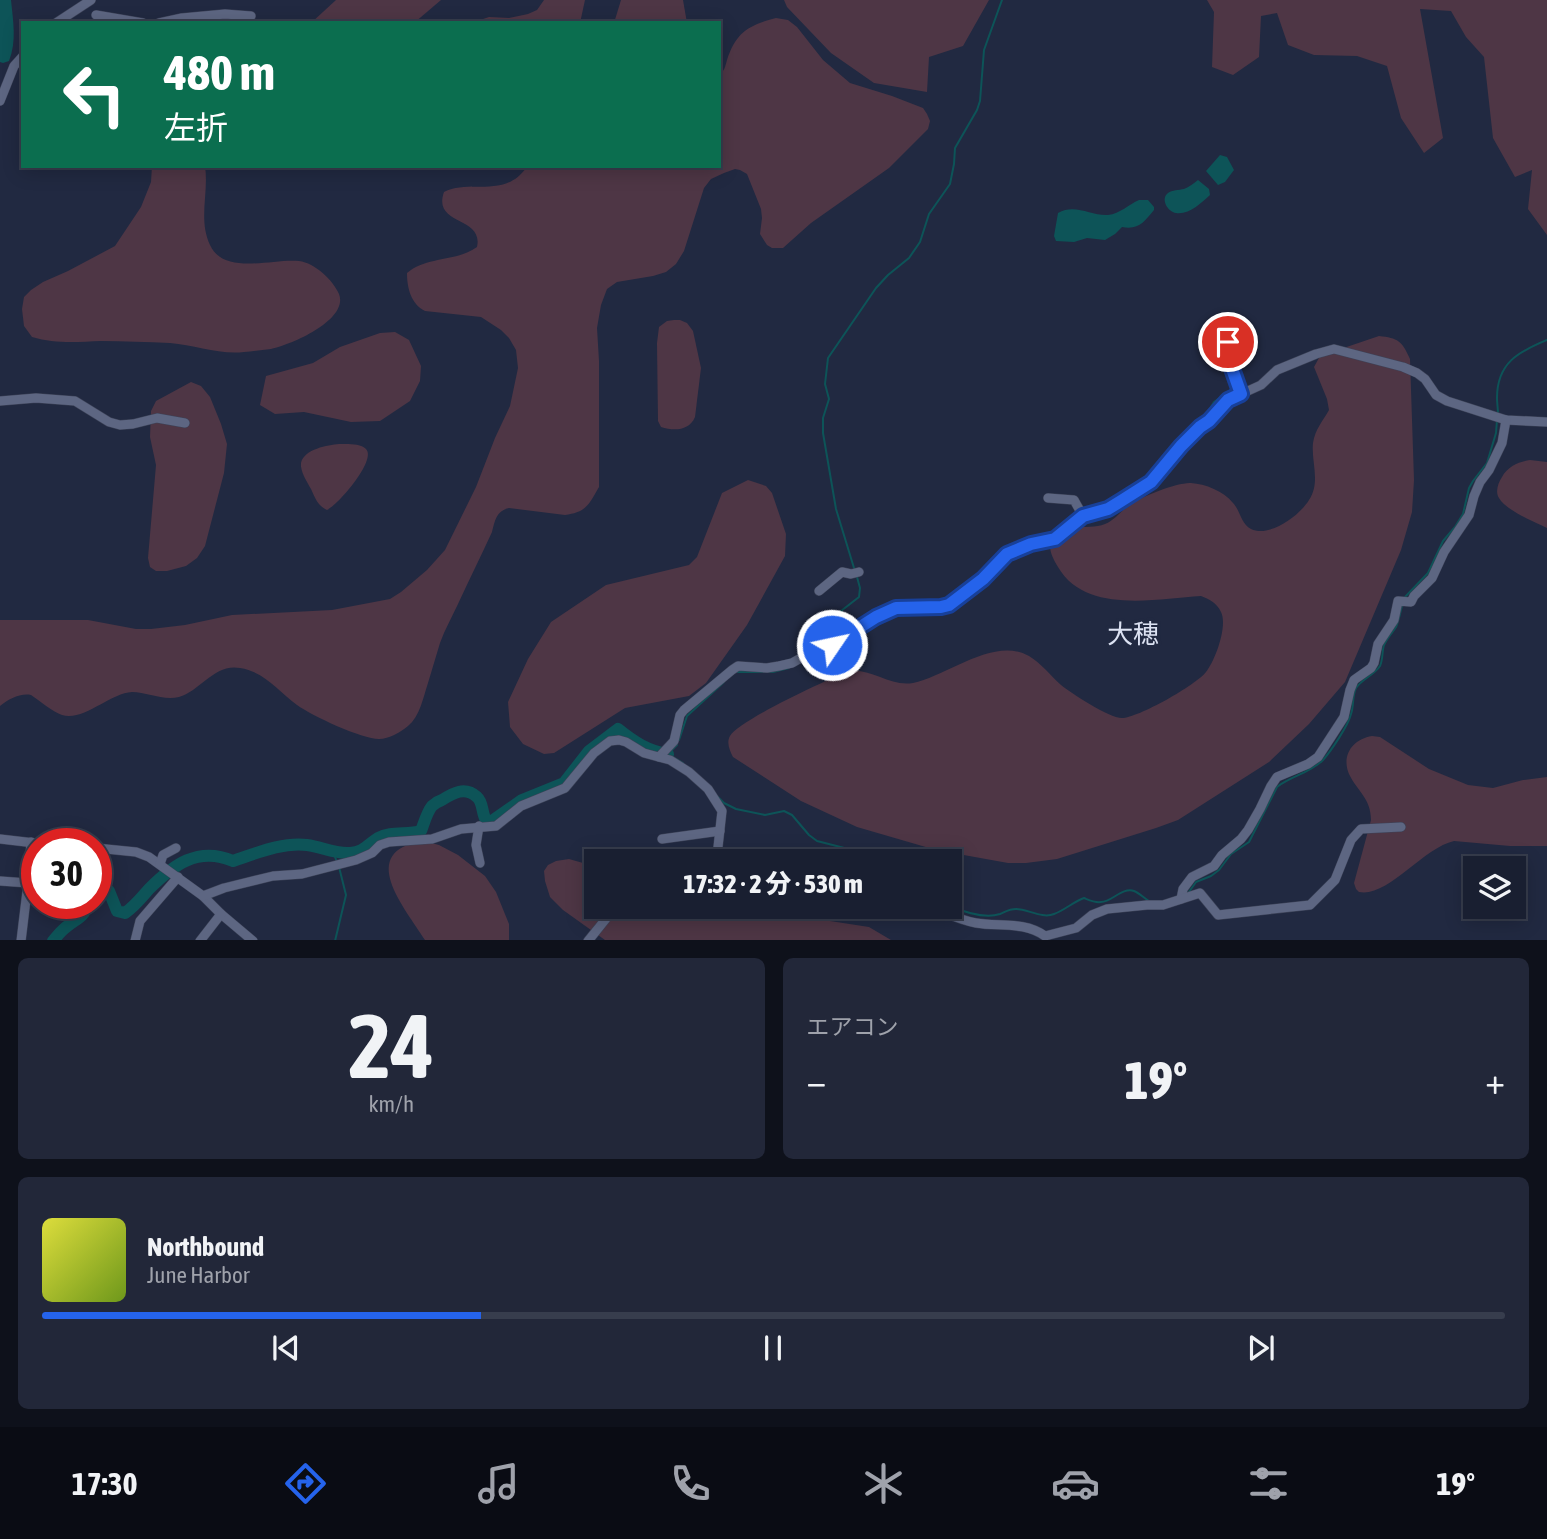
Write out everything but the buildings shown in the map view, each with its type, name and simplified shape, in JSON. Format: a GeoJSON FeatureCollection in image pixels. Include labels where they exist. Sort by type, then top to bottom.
{"type":"FeatureCollection","features":[{"type":"Feature","properties":{"kind":"street"},"geometry":{"type":"LineString","coordinates":[[59,21],[91,0]]}},
{"type":"Feature","properties":{"kind":"street"},"geometry":{"type":"LineString","coordinates":[[183,20],[225,14],[251,16]]}},
{"type":"Feature","properties":{"kind":"street"},"geometry":{"type":"LineString","coordinates":[[96,15],[131,21]]}},
{"type":"Feature","properties":{"kind":"street"},"geometry":{"type":"LineString","coordinates":[[0,101],[14,66],[21,58]]}},
{"type":"Feature","properties":{"kind":"street"},"geometry":{"type":"LineString","coordinates":[[1228,342],[1230,363],[1241,394]]}},
{"type":"Feature","properties":{"kind":"street"},"geometry":{"type":"LineString","coordinates":[[659,757],[674,741],[680,715],[684,710],[738,666],[766,668],[792,663],[815,650],[832,645],[867,622],[896,608],[949,605],[983,579],[1007,554],[1031,544],[1055,539],[1083,516],[1108,509],[1151,482],[1181,446],[1228,400],[1261,385],[1283,367],[1316,354],[1334,349],[1413,371],[1425,379],[1436,395],[1447,401],[1506,420],[1547,422]]}},
{"type":"Feature","properties":{"kind":"street"},"geometry":{"type":"LineString","coordinates":[[0,401],[36,398],[75,401],[109,422],[121,425],[157,418],[184,423]]}},
{"type":"Feature","properties":{"kind":"street"},"geometry":{"type":"LineString","coordinates":[[1181,899],[1183,889],[1192,877],[1214,866],[1222,855],[1241,839],[1277,777],[1318,757],[1344,717],[1354,680],[1374,663],[1378,644],[1391,626],[1398,601],[1411,602],[1432,578],[1444,552],[1469,514],[1480,482],[1502,443],[1506,420]]}},
{"type":"Feature","properties":{"kind":"street"},"geometry":{"type":"LineString","coordinates":[[1048,498],[1074,500],[1083,516]]}},
{"type":"Feature","properties":{"kind":"street"},"geometry":{"type":"LineString","coordinates":[[819,591],[842,572],[859,572]]}},
{"type":"Feature","properties":{"kind":"street"},"geometry":{"type":"LineString","coordinates":[[203,896],[273,876],[302,874],[356,860],[389,842],[432,839],[461,829],[496,826],[521,806],[565,788],[594,753],[610,741],[619,740],[644,753],[670,760],[708,789],[722,811],[718,849]]}},
{"type":"Feature","properties":{"kind":"street"},"geometry":{"type":"LineString","coordinates":[[479,826],[476,845],[480,863]]}},
{"type":"Feature","properties":{"kind":"street"},"geometry":{"type":"LineString","coordinates":[[962,918],[977,923],[1018,925],[1045,936],[1076,928],[1092,915],[1107,909],[1163,905],[1200,893],[1219,915],[1310,905],[1335,880],[1351,840],[1361,829],[1401,827]]}},
{"type":"Feature","properties":{"kind":"street"},"geometry":{"type":"LineString","coordinates":[[662,839],[720,831]]}},
{"type":"Feature","properties":{"kind":"street"},"geometry":{"type":"LineString","coordinates":[[0,839],[21,841]]}},
{"type":"Feature","properties":{"kind":"street"},"geometry":{"type":"LineString","coordinates":[[160,864],[163,855],[176,848]]}},
{"type":"Feature","properties":{"kind":"street"},"geometry":{"type":"LineString","coordinates":[[112,850],[136,852],[160,864],[203,896],[253,940]]}},
{"type":"Feature","properties":{"kind":"street"},"geometry":{"type":"LineString","coordinates":[[135,940],[140,921],[178,877]]}},
{"type":"Feature","properties":{"kind":"street"},"geometry":{"type":"LineString","coordinates":[[0,881],[21,882]]}},
{"type":"Feature","properties":{"kind":"street"},"geometry":{"type":"LineString","coordinates":[[200,940],[221,914]]}},
{"type":"Feature","properties":{"kind":"street"},"geometry":{"type":"LineString","coordinates":[[22,940],[26,919]]}},
{"type":"Feature","properties":{"kind":"street"},"geometry":{"type":"LineString","coordinates":[[588,940],[606,919]]}},
{"type":"Feature","properties":{"kind":"shaded area"},"geometry":{"type":"Polygon","coordinates":[[[0,0],[11,0],[14,31],[9,61],[3,63],[0,62],[0,0]]]}},
{"type":"Feature","properties":{"kind":"shaded area"},"geometry":{"type":"Polygon","coordinates":[[[336,0],[441,0],[416,21],[313,21],[336,0]]]}},
{"type":"Feature","properties":{"kind":"shaded area"},"geometry":{"type":"Polygon","coordinates":[[[544,0],[585,0],[580,21],[477,21],[489,17],[509,18],[537,10],[544,0]]]}},
{"type":"Feature","properties":{"kind":"shaded area"},"geometry":{"type":"Polygon","coordinates":[[[621,0],[683,0],[687,21],[615,21],[621,0]]]}},
{"type":"Feature","properties":{"kind":"shaded area"},"geometry":{"type":"Polygon","coordinates":[[[784,0],[989,0],[963,46],[929,57],[927,92],[874,83],[831,53],[787,7],[784,0]]]}},
{"type":"Feature","properties":{"kind":"shaded area"},"geometry":{"type":"Polygon","coordinates":[[[1207,0],[1547,0],[1547,235],[1528,209],[1532,170],[1515,177],[1493,138],[1484,57],[1466,37],[1451,11],[1420,9],[1443,138],[1424,153],[1401,118],[1387,66],[1357,56],[1314,55],[1288,45],[1277,13],[1261,16],[1259,57],[1233,75],[1212,67],[1214,12],[1207,0]]]}},
{"type":"Feature","properties":{"kind":"shaded area"},"geometry":{"type":"Polygon","coordinates":[[[776,18],[788,20],[797,27],[823,60],[850,83],[923,108],[930,121],[928,129],[889,168],[811,223],[783,248],[767,245],[760,234],[761,209],[747,174],[735,169],[711,179],[704,188],[684,251],[676,264],[666,272],[617,282],[607,289],[597,328],[599,487],[586,506],[572,514],[509,508],[499,514],[442,638],[423,701],[408,726],[383,739],[361,735],[304,710],[264,678],[240,668],[215,673],[179,697],[167,698],[132,692],[70,716],[58,714],[31,695],[15,697],[0,706],[0,620],[88,620],[136,629],[151,629],[232,615],[332,610],[390,599],[427,570],[445,550],[476,487],[510,406],[518,368],[516,350],[501,330],[481,317],[425,311],[416,304],[411,295],[407,273],[423,264],[460,255],[477,247],[477,237],[473,230],[445,211],[442,203],[444,192],[464,187],[497,186],[517,177],[526,168],[721,168],[721,73],[739,36],[758,24],[776,18]]]}},
{"type":"Feature","properties":{"kind":"shaded area"},"geometry":{"type":"Polygon","coordinates":[[[1220,155],[1227,157],[1234,170],[1225,182],[1218,185],[1206,171],[1220,155]]]}},
{"type":"Feature","properties":{"kind":"shaded area"},"geometry":{"type":"Polygon","coordinates":[[[152,168],[205,168],[205,225],[210,245],[217,254],[237,263],[299,261],[311,265],[328,278],[339,294],[340,304],[335,313],[327,322],[304,337],[271,349],[244,352],[226,352],[170,343],[66,342],[32,337],[24,326],[24,297],[43,282],[115,246],[141,207],[151,182],[152,168]]]}},
{"type":"Feature","properties":{"kind":"shaded area"},"geometry":{"type":"Polygon","coordinates":[[[1198,180],[1209,189],[1210,195],[1186,212],[1176,213],[1170,210],[1165,202],[1168,193],[1184,189],[1198,180]]]}},
{"type":"Feature","properties":{"kind":"shaded area"},"geometry":{"type":"Polygon","coordinates":[[[1139,200],[1148,200],[1154,210],[1137,226],[1122,227],[1105,240],[1087,238],[1074,242],[1056,241],[1054,236],[1058,213],[1064,210],[1108,215],[1139,200]]]}},
{"type":"Feature","properties":{"kind":"shaded area"},"geometry":{"type":"Polygon","coordinates":[[[680,320],[687,323],[693,331],[701,368],[695,417],[685,427],[671,429],[661,427],[658,421],[657,343],[659,327],[667,321],[680,320]]]}},
{"type":"Feature","properties":{"kind":"shaded area"},"geometry":{"type":"Polygon","coordinates":[[[395,332],[409,340],[421,366],[420,381],[410,401],[380,421],[351,422],[304,412],[275,414],[260,405],[266,376],[313,363],[340,347],[380,333],[395,332]]]}},
{"type":"Feature","properties":{"kind":"shaded area"},"geometry":{"type":"Polygon","coordinates":[[[1379,336],[1391,338],[1404,348],[1410,359],[1414,480],[1412,512],[1401,550],[1345,682],[1309,724],[1269,762],[1178,820],[1057,859],[1008,863],[962,855],[962,849],[933,849],[857,827],[801,801],[733,757],[728,741],[730,736],[749,720],[851,671],[905,684],[926,679],[986,654],[1015,651],[1029,656],[1081,699],[1108,714],[1122,718],[1153,707],[1191,685],[1206,672],[1219,643],[1223,618],[1215,604],[1201,596],[1143,601],[1103,598],[1085,592],[1070,582],[1058,567],[1052,555],[1050,541],[1074,528],[1105,524],[1135,501],[1185,483],[1202,485],[1225,495],[1251,529],[1267,530],[1284,524],[1305,506],[1313,493],[1313,443],[1317,429],[1329,410],[1314,367],[1320,356],[1379,336]]]}},
{"type":"Feature","properties":{"kind":"shaded area"},"geometry":{"type":"Polygon","coordinates":[[[191,382],[201,386],[210,397],[221,424],[227,444],[224,473],[205,546],[197,558],[186,566],[156,571],[150,567],[148,558],[156,465],[150,437],[151,411],[156,401],[191,382]]]}},
{"type":"Feature","properties":{"kind":"shaded area"},"geometry":{"type":"Polygon","coordinates":[[[339,444],[360,446],[366,449],[368,455],[355,482],[327,510],[315,499],[301,463],[311,451],[339,444]]]}},
{"type":"Feature","properties":{"kind":"shaded area"},"geometry":{"type":"Polygon","coordinates":[[[1530,460],[1547,462],[1547,528],[1514,511],[1498,496],[1498,485],[1507,470],[1530,460]]]}},
{"type":"Feature","properties":{"kind":"shaded area"},"geometry":{"type":"Polygon","coordinates":[[[748,480],[766,486],[772,493],[786,534],[785,556],[747,625],[706,683],[689,696],[625,708],[554,753],[544,754],[523,744],[510,727],[508,702],[528,659],[551,622],[606,585],[689,565],[697,557],[722,493],[748,480]]]}},
{"type":"Feature","properties":{"kind":"shaded area"},"geometry":{"type":"Polygon","coordinates":[[[1372,736],[1380,737],[1429,769],[1468,785],[1493,788],[1547,777],[1547,846],[1454,841],[1442,845],[1381,888],[1359,892],[1354,883],[1371,820],[1369,806],[1349,774],[1347,760],[1354,744],[1372,736]]]}},
{"type":"Feature","properties":{"kind":"shaded area"},"geometry":{"type":"Polygon","coordinates":[[[424,841],[458,855],[485,876],[496,892],[509,924],[509,940],[425,940],[398,897],[391,882],[389,868],[392,856],[403,847],[424,841]]]}},
{"type":"Feature","properties":{"kind":"shaded area"},"geometry":{"type":"Polygon","coordinates":[[[569,859],[584,863],[584,919],[817,919],[869,927],[891,940],[605,940],[563,910],[550,897],[544,871],[556,861],[569,859]]]}},
{"type":"Feature","properties":{"kind":"waterway"},"geometry":{"type":"LineString","coordinates":[[854,568],[836,509],[823,433],[823,418],[829,399],[825,384],[828,358],[876,288],[909,258],[920,242],[929,214],[950,184],[955,148],[980,101],[984,50],[1002,0]]}},
{"type":"Feature","properties":{"kind":"waterway"},"geometry":{"type":"LineString","coordinates":[[1498,414],[1498,386],[1505,367],[1518,354],[1547,340]]}},
{"type":"Feature","properties":{"kind":"waterway"},"geometry":{"type":"LineString","coordinates":[[1140,484],[1180,439],[1206,415],[1214,402],[1233,388]]}},
{"type":"Feature","properties":{"kind":"waterway"},"geometry":{"type":"LineString","coordinates":[[1405,597],[1428,573],[1443,541],[1463,514],[1469,488],[1487,463],[1497,420]]}},
{"type":"Feature","properties":{"kind":"waterway"},"geometry":{"type":"LineString","coordinates":[[852,628],[841,611],[859,597],[857,577]]}},
{"type":"Feature","properties":{"kind":"waterway"},"geometry":{"type":"LineString","coordinates":[[1185,893],[1189,892],[1196,882],[1219,870],[1231,854],[1249,842],[1277,787],[1323,760],[1349,719],[1356,688],[1380,666],[1384,645],[1396,627],[1402,606]]}},
{"type":"Feature","properties":{"kind":"waterway"},"geometry":{"type":"LineString","coordinates":[[893,614],[928,614],[946,610]]}},
{"type":"Feature","properties":{"kind":"waterway"},"geometry":{"type":"LineString","coordinates":[[813,656],[831,650]]}},
{"type":"Feature","properties":{"kind":"waterway"},"geometry":{"type":"LineString","coordinates":[[736,672],[773,672],[789,668]]}},
{"type":"Feature","properties":{"kind":"waterway"},"geometry":{"type":"LineString","coordinates":[[679,740],[687,716],[724,682]]}},
{"type":"Feature","properties":{"kind":"waterway"},"geometry":{"type":"LineString","coordinates":[[112,898],[117,911],[125,913],[167,872],[197,857],[220,857],[233,861],[270,849],[298,844],[339,852],[362,850],[383,836],[421,831],[432,806],[459,792],[468,792],[477,797],[487,822],[492,821],[522,800],[564,783],[589,751],[618,729],[642,745],[668,754]]}},
{"type":"Feature","properties":{"kind":"waterway"},"geometry":{"type":"LineString","coordinates":[[677,745],[668,754],[683,763]]}},
{"type":"Feature","properties":{"kind":"waterway"},"geometry":{"type":"LineString","coordinates":[[717,796],[736,809],[765,815],[784,811],[792,815],[817,841],[848,849]]}},
{"type":"Feature","properties":{"kind":"waterway"},"geometry":{"type":"LineString","coordinates":[[333,852],[337,862]]}},
{"type":"Feature","properties":{"kind":"waterway"},"geometry":{"type":"LineString","coordinates":[[335,940],[346,895],[339,867]]}},
{"type":"Feature","properties":{"kind":"waterway"},"geometry":{"type":"LineString","coordinates":[[962,910],[994,915],[1016,909],[1049,915],[1084,898],[1097,902],[1105,901],[1130,890],[1149,901]]}},
{"type":"Feature","properties":{"kind":"waterway"},"geometry":{"type":"LineString","coordinates":[[54,940],[77,919]]}},
{"type":"Feature","properties":{"kind":"district","name":"大穂"},"geometry":{"type":"Point","coordinates":[1133,634]}},
{"type":"Feature","properties":{"kind":"route"},"geometry":{"type":"LineString","coordinates":[[832,645],[850,632],[896,608],[949,605],[983,579],[1007,554],[1031,544],[1055,539],[1083,516],[1108,509],[1151,482],[1200,427],[1228,400],[1241,394],[1230,363],[1228,342]]}}]}
